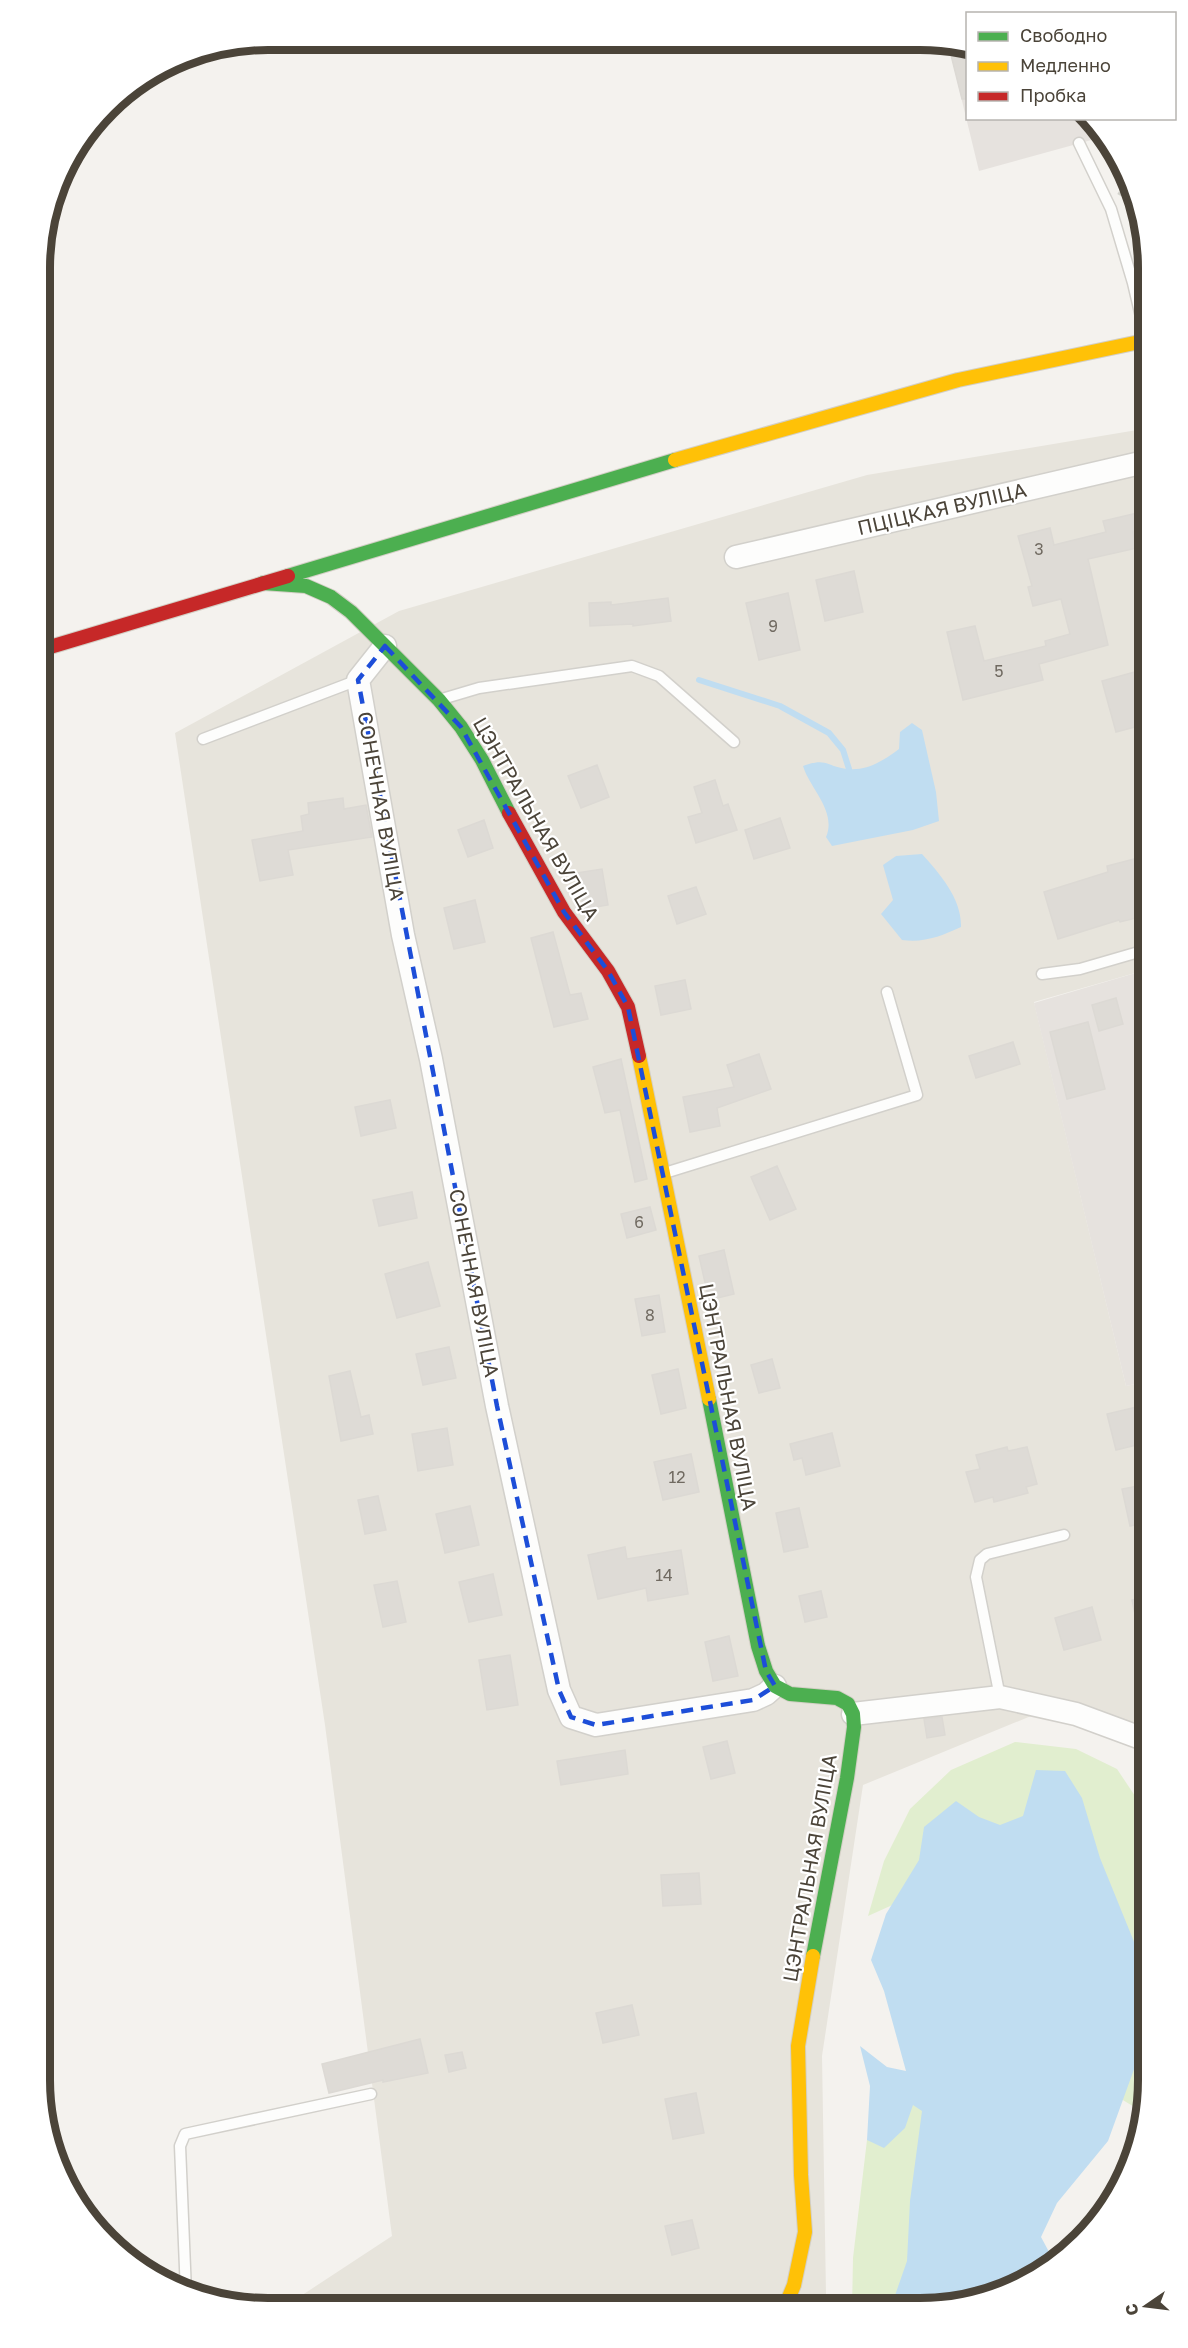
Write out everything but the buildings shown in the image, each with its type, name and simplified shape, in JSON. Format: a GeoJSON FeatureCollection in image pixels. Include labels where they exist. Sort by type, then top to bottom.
{"type":"FeatureCollection","features":[{"type":"Feature","properties":{"kind":"street"},"geometry":{"type":"LineString","coordinates":[[50,647],[726,444],[946,383],[1138,345]]}},
{"type":"Feature","properties":{"kind":"street","name":"ПЦІЦКАЯ ВУЛІЦА"},"geometry":{"type":"LineString","coordinates":[[736,557],[1138,464]]}},
{"type":"Feature","properties":{"kind":"street"},"geometry":{"type":"LineString","coordinates":[[348,570],[374,550]]}},
{"type":"Feature","properties":{"kind":"street","name":"ЦЭНТРАЛЬНАЯ ВУЛІЦА"},"geometry":{"type":"LineString","coordinates":[[263,583],[306,586],[331,597],[351,612],[439,700],[461,727],[482,760],[531,855],[564,912],[608,971],[628,1007],[664,1173],[758,1646],[766,1671],[775,1686]]}},
{"type":"Feature","properties":{"kind":"street"},"geometry":{"type":"LineString","coordinates":[[344,591],[351,612]]}},
{"type":"Feature","properties":{"kind":"street"},"geometry":{"type":"LineString","coordinates":[[358,680],[385,646]]}},
{"type":"Feature","properties":{"kind":"street","name":"СОНЕЧНАЯ ВУЛІЦА"},"geometry":{"type":"LineString","coordinates":[[358,680],[403,935],[431,1059],[497,1406],[559,1690],[571,1717],[596,1725],[753,1700],[766,1694],[775,1686]]}},
{"type":"Feature","properties":{"kind":"street"},"geometry":{"type":"LineString","coordinates":[[775,1686],[790,1694],[837,1698],[848,1704],[853,1714],[1000,1697],[1076,1714],[1138,1737]]}},
{"type":"Feature","properties":{"kind":"street","name":"ЦЭНТРАЛЬНАЯ ВУЛІЦА"},"geometry":{"type":"LineString","coordinates":[[789,2298],[794,2285],[806,2232],[801,2175],[798,2046],[819,1917],[847,1778],[854,1727],[853,1714]]}},
{"type":"Feature","properties":{"kind":"lane"},"geometry":{"type":"LineString","coordinates":[[1079,143],[1111,208],[1138,303]]}},
{"type":"Feature","properties":{"kind":"lane"},"geometry":{"type":"LineString","coordinates":[[439,700],[479,688],[632,666],[659,675],[734,742]]}},
{"type":"Feature","properties":{"kind":"lane"},"geometry":{"type":"LineString","coordinates":[[203,739],[358,680]]}},
{"type":"Feature","properties":{"kind":"lane"},"geometry":{"type":"LineString","coordinates":[[1042,974],[1080,969],[1138,952]]}},
{"type":"Feature","properties":{"kind":"lane"},"geometry":{"type":"LineString","coordinates":[[664,1173],[917,1095],[887,992]]}},
{"type":"Feature","properties":{"kind":"lane"},"geometry":{"type":"LineString","coordinates":[[1000,1697],[976,1577],[980,1560],[987,1554],[1064,1535]]}},
{"type":"Feature","properties":{"kind":"lane"},"geometry":{"type":"LineString","coordinates":[[186,2283],[180,2146],[185,2134],[371,2094]]}},
{"type":"Feature","properties":{"kind":"highlighted area"},"geometry":{"type":"Polygon","coordinates":[[[385,646],[461,727],[564,912],[608,971],[628,1007],[766,1671],[775,1686],[753,1700],[596,1725],[571,1717],[559,1690],[497,1406],[358,680],[385,646]]]}},
{"type":"Feature","properties":{"kind":"shaded area"},"geometry":{"type":"Polygon","coordinates":[[[950,51],[966,55],[966,117],[950,51]]]}},
{"type":"Feature","properties":{"kind":"shaded area"},"geometry":{"type":"Polygon","coordinates":[[[967,120],[1081,120],[1096,139],[979,171],[967,120]]]}},
{"type":"Feature","properties":{"kind":"shaded area"},"geometry":{"type":"Polygon","coordinates":[[[1138,430],[1138,972],[1034,1002],[1126,1386],[1138,1383],[1138,1750],[1085,1721],[1031,1716],[863,1785],[822,2056],[824,2298],[298,2298],[392,2236],[325,1725],[175,733],[399,611],[867,475],[1138,430]]]}},
{"type":"Feature","properties":{"kind":"shaded area"},"geometry":{"type":"Polygon","coordinates":[[[1138,972],[1138,1383],[1126,1386],[1034,1003],[1138,972]]]}},
{"type":"Feature","properties":{"kind":"green space"},"geometry":{"type":"Polygon","coordinates":[[[1015,1742],[1076,1749],[1117,1769],[1138,1800],[1138,2095],[1136,2108],[1098,2085],[1043,1810],[908,1898],[868,1916],[884,1861],[910,1809],[951,1770],[1015,1742]]]}},
{"type":"Feature","properties":{"kind":"green space"},"geometry":{"type":"Polygon","coordinates":[[[934,2096],[923,2298],[852,2298],[853,2258],[867,2140],[888,2113],[934,2096]]]}},
{"type":"Feature","properties":{"kind":"water"},"geometry":{"type":"Polygon","coordinates":[[[912,723],[922,730],[936,792],[939,821],[913,830],[832,846],[826,837],[828,818],[825,809],[803,766],[822,762],[841,768],[855,769],[882,761],[899,749],[900,732],[912,723]]]}},
{"type":"Feature","properties":{"kind":"water"},"geometry":{"type":"Polygon","coordinates":[[[922,854],[943,879],[954,897],[961,927],[926,940],[902,940],[881,914],[893,900],[883,865],[896,856],[922,854]]]}},
{"type":"Feature","properties":{"kind":"water"},"geometry":{"type":"Polygon","coordinates":[[[1036,1770],[1065,1771],[1082,1798],[1100,1858],[1138,1952],[1137,2061],[1108,2141],[1057,2203],[1041,2237],[1051,2255],[1017,2276],[977,2291],[949,2297],[894,2298],[907,2261],[910,2201],[922,2111],[913,2105],[905,2128],[884,2148],[867,2140],[870,2086],[860,2046],[887,2067],[906,2071],[884,1991],[871,1960],[886,1914],[919,1860],[924,1827],[956,1801],[979,1817],[1000,1825],[1023,1816],[1036,1770]]]}},
{"type":"Feature","properties":{"kind":"waterway"},"geometry":{"type":"LineString","coordinates":[[699,680],[780,706],[829,733],[843,750],[849,769]]}},
{"type":"Feature","properties":{"kind":"traffic: fast"},"geometry":{"type":"LineString","coordinates":[[288,576],[675,460]]}},
{"type":"Feature","properties":{"kind":"traffic: fast"},"geometry":{"type":"LineString","coordinates":[[263,583],[306,586],[331,597],[351,612],[439,700],[461,727],[482,760],[509,813]]}},
{"type":"Feature","properties":{"kind":"traffic: fast"},"geometry":{"type":"LineString","coordinates":[[709,1399],[758,1646],[766,1671],[775,1686],[790,1694],[837,1698],[848,1704],[853,1714],[854,1727],[847,1778],[813,1956]]}},
{"type":"Feature","properties":{"kind":"traffic: slow"},"geometry":{"type":"LineString","coordinates":[[675,460],[958,380],[1138,342]]}},
{"type":"Feature","properties":{"kind":"traffic: slow"},"geometry":{"type":"LineString","coordinates":[[639,1056],[709,1399]]}},
{"type":"Feature","properties":{"kind":"traffic: slow"},"geometry":{"type":"LineString","coordinates":[[789,2298],[794,2285],[805,2232],[801,2175],[798,2046],[813,1956]]}},
{"type":"Feature","properties":{"kind":"traffic: jam"},"geometry":{"type":"LineString","coordinates":[[50,647],[288,576]]}},
{"type":"Feature","properties":{"kind":"traffic: jam"},"geometry":{"type":"LineString","coordinates":[[509,813],[564,912],[608,971],[628,1007],[639,1056]]}}]}
